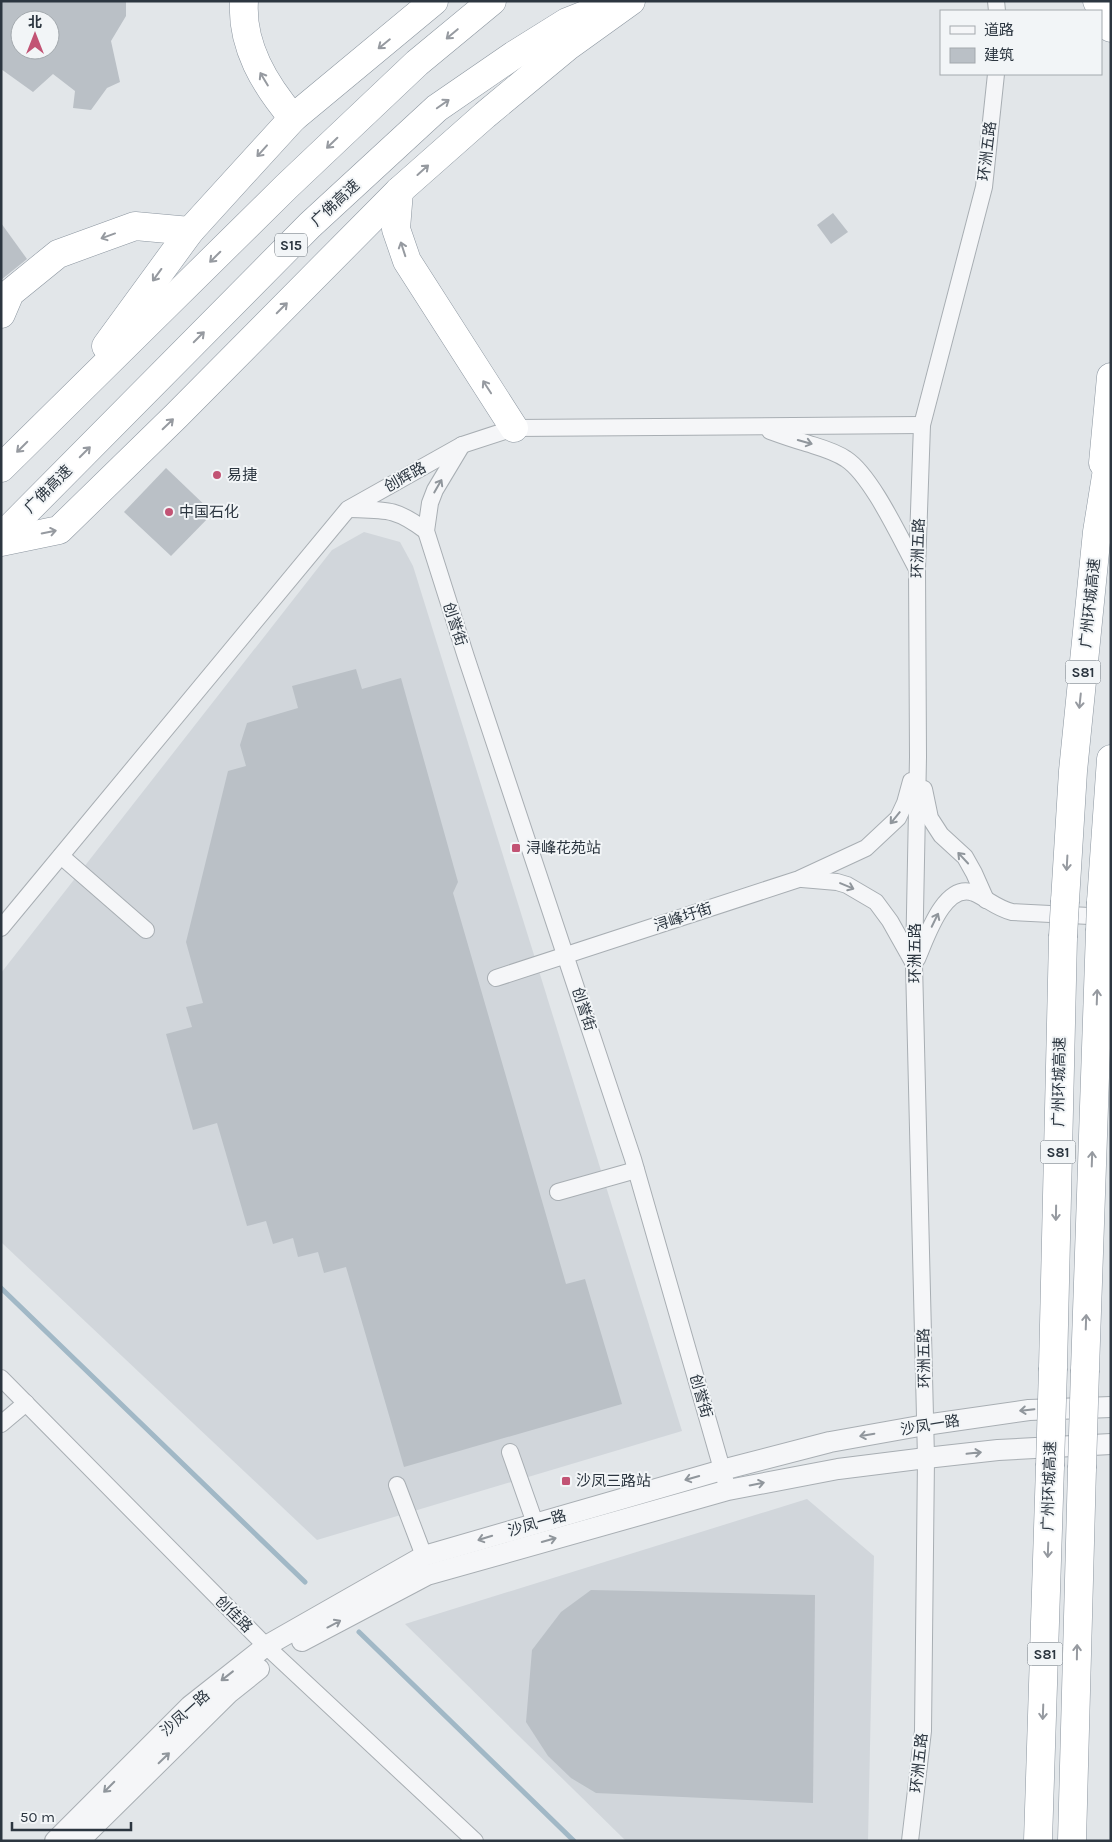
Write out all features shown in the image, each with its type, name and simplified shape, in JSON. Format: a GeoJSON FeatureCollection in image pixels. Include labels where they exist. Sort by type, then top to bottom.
{"type":"FeatureCollection","features":[{"type":"Feature","properties":{"kind":"highway"},"geometry":{"type":"LineString","coordinates":[[244,1],[248,41],[260,72],[274,96],[293,118]]}},
{"type":"Feature","properties":{"kind":"highway"},"geometry":{"type":"LineString","coordinates":[[58,411],[190,231],[293,118],[434,1]]}},
{"type":"Feature","properties":{"kind":"highway"},"geometry":{"type":"LineString","coordinates":[[1,468],[286,187],[410,69],[492,1]]}},
{"type":"Feature","properties":{"kind":"highway","name":"广佛高速"},"geometry":{"type":"LineString","coordinates":[[1,537],[310,225],[437,108],[566,22],[619,1]]}},
{"type":"Feature","properties":{"kind":"highway"},"geometry":{"type":"LineString","coordinates":[[1,542],[59,530],[176,416],[399,191],[485,115],[560,53],[607,16],[630,1]]}},
{"type":"Feature","properties":{"kind":"highway"},"geometry":{"type":"LineString","coordinates":[[1102,11],[1111,28]]}},
{"type":"Feature","properties":{"kind":"highway"},"geometry":{"type":"LineString","coordinates":[[399,191],[396,229],[407,261],[514,428]]}},
{"type":"Feature","properties":{"kind":"highway"},"geometry":{"type":"LineString","coordinates":[[1,314],[10,293],[58,254],[135,226],[190,231]]}},
{"type":"Feature","properties":{"kind":"highway"},"geometry":{"type":"LineString","coordinates":[[1089,616],[1111,377]]}},
{"type":"Feature","properties":{"kind":"highway","name":"广州环城高速"},"geometry":{"type":"LineString","coordinates":[[1038,1841],[1053,1368],[1063,937],[1073,770],[1097,532],[1111,445]]}},
{"type":"Feature","properties":{"kind":"highway","name":"S81"},"geometry":{"type":"LineString","coordinates":[[1072,1841],[1085,1370],[1111,759]]}},
{"type":"Feature","properties":{"kind":"highway"},"geometry":{"type":"LineString","coordinates":[[1075,1752],[1076,1789],[1087,1841]]}},
{"type":"Feature","properties":{"kind":"highway"},"geometry":{"type":"LineString","coordinates":[[1030,1841],[1037,1815],[1041,1766]]}},
{"type":"Feature","properties":{"kind":"street","name":"环洲五路"},"geometry":{"type":"LineString","coordinates":[[910,1841],[923,1731],[926,1458],[914,964],[918,757],[916,569],[922,425],[984,187],[996,75]]}},
{"type":"Feature","properties":{"kind":"street","name":"创辉路"},"geometry":{"type":"LineString","coordinates":[[348,509],[462,445],[514,428],[922,425]]}},
{"type":"Feature","properties":{"kind":"street"},"geometry":{"type":"LineString","coordinates":[[758,426],[802,442],[826,448],[847,459],[864,477],[876,495],[916,569]]}},
{"type":"Feature","properties":{"kind":"street"},"geometry":{"type":"LineString","coordinates":[[1,928],[348,509],[393,511],[406,517],[426,531],[430,503],[435,490],[462,445]]}},
{"type":"Feature","properties":{"kind":"street","name":"创誉街"},"geometry":{"type":"LineString","coordinates":[[426,531],[636,1170],[728,1490]]}},
{"type":"Feature","properties":{"kind":"street"},"geometry":{"type":"LineString","coordinates":[[918,757],[930,818],[941,836],[965,857],[974,872],[986,900]]}},
{"type":"Feature","properties":{"kind":"street","name":"浔峰圩街"},"geometry":{"type":"LineString","coordinates":[[496,978],[799,879],[866,848],[898,818],[905,803],[918,757]]}},
{"type":"Feature","properties":{"kind":"street"},"geometry":{"type":"LineString","coordinates":[[61,856],[146,930]]}},
{"type":"Feature","properties":{"kind":"street"},"geometry":{"type":"LineString","coordinates":[[799,879],[836,882],[848,885],[876,902],[884,911],[914,964]]}},
{"type":"Feature","properties":{"kind":"street"},"geometry":{"type":"LineString","coordinates":[[914,964],[937,915],[948,898],[964,892],[973,892],[1001,909],[1012,912],[1104,917]]}},
{"type":"Feature","properties":{"kind":"street"},"geometry":{"type":"LineString","coordinates":[[558,1192],[636,1170]]}},
{"type":"Feature","properties":{"kind":"street","name":"创佳路"},"geometry":{"type":"LineString","coordinates":[[1,1378],[271,1650],[474,1841]]}},
{"type":"Feature","properties":{"kind":"street"},"geometry":{"type":"LineString","coordinates":[[1,1424],[26,1403]]}},
{"type":"Feature","properties":{"kind":"street","name":"沙凤一路"},"geometry":{"type":"LineString","coordinates":[[55,1841],[190,1706],[271,1650],[424,1556],[722,1470],[830,1442],[925,1424],[1029,1410],[1111,1407]]}},
{"type":"Feature","properties":{"kind":"street","name":"沙凤一路"},"geometry":{"type":"LineString","coordinates":[[79,1841],[271,1650],[428,1575],[728,1490],[838,1469],[926,1458],[998,1450],[1111,1444]]}},
{"type":"Feature","properties":{"kind":"street"},"geometry":{"type":"LineString","coordinates":[[510,1452],[535,1523]]}},
{"type":"Feature","properties":{"kind":"street"},"geometry":{"type":"LineString","coordinates":[[397,1485],[424,1556]]}},
{"type":"Feature","properties":{"kind":"shaded area"},"geometry":{"type":"Polygon","coordinates":[[[364,532],[400,542],[413,566],[682,1431],[317,1540],[1,1242],[1,973],[332,550],[364,532]]]}},
{"type":"Feature","properties":{"kind":"shaded area"},"geometry":{"type":"Polygon","coordinates":[[[807,1499],[874,1556],[868,1841],[626,1841],[405,1624],[807,1499]]]}},
{"type":"Feature","properties":{"kind":"building"},"geometry":{"type":"Polygon","coordinates":[[[1,1],[126,1],[126,16],[111,41],[120,82],[107,88],[91,110],[73,108],[75,91],[53,74],[33,92],[1,69],[1,1]]]}},
{"type":"Feature","properties":{"kind":"building"},"geometry":{"type":"Polygon","coordinates":[[[833,213],[848,232],[831,244],[817,225],[833,213]]]}},
{"type":"Feature","properties":{"kind":"building"},"geometry":{"type":"Polygon","coordinates":[[[1,223],[27,259],[1,280],[1,223]]]}},
{"type":"Feature","properties":{"kind":"building","name":"中国石化"},"geometry":{"type":"Polygon","coordinates":[[[166,468],[213,513],[171,556],[124,512],[166,468]]]}},
{"type":"Feature","properties":{"kind":"building"},"geometry":{"type":"Polygon","coordinates":[[[356,669],[362,689],[401,678],[458,882],[453,893],[566,1284],[585,1279],[622,1404],[404,1467],[346,1267],[324,1273],[318,1252],[298,1257],[293,1238],[273,1244],[266,1221],[247,1226],[217,1123],[193,1130],[166,1034],[192,1027],[186,1007],[203,1003],[186,942],[228,771],[246,766],[240,745],[247,723],[298,708],[292,686],[356,669]]]}},
{"type":"Feature","properties":{"kind":"building"},"geometry":{"type":"Polygon","coordinates":[[[591,1590],[815,1595],[813,1803],[596,1793],[571,1778],[548,1756],[526,1722],[532,1650],[561,1612],[591,1590]]]}},
{"type":"Feature","properties":{"kind":"waterway"},"geometry":{"type":"LineString","coordinates":[[1,1288],[305,1582]]}},
{"type":"Feature","properties":{"kind":"waterway"},"geometry":{"type":"LineString","coordinates":[[359,1632],[574,1841]]}},
{"type":"Feature","properties":{"kind":"place","name":"易捷"},"geometry":{"type":"Point","coordinates":[217,475]}},
{"type":"Feature","properties":{"kind":"place","name":"中国石化"},"geometry":{"type":"Point","coordinates":[169,512]}},
{"type":"Feature","properties":{"kind":"place","name":"浔峰花苑站"},"geometry":{"type":"Point","coordinates":[516,848]}},
{"type":"Feature","properties":{"kind":"place","name":"沙凤三路站"},"geometry":{"type":"Point","coordinates":[566,1481]}}]}
